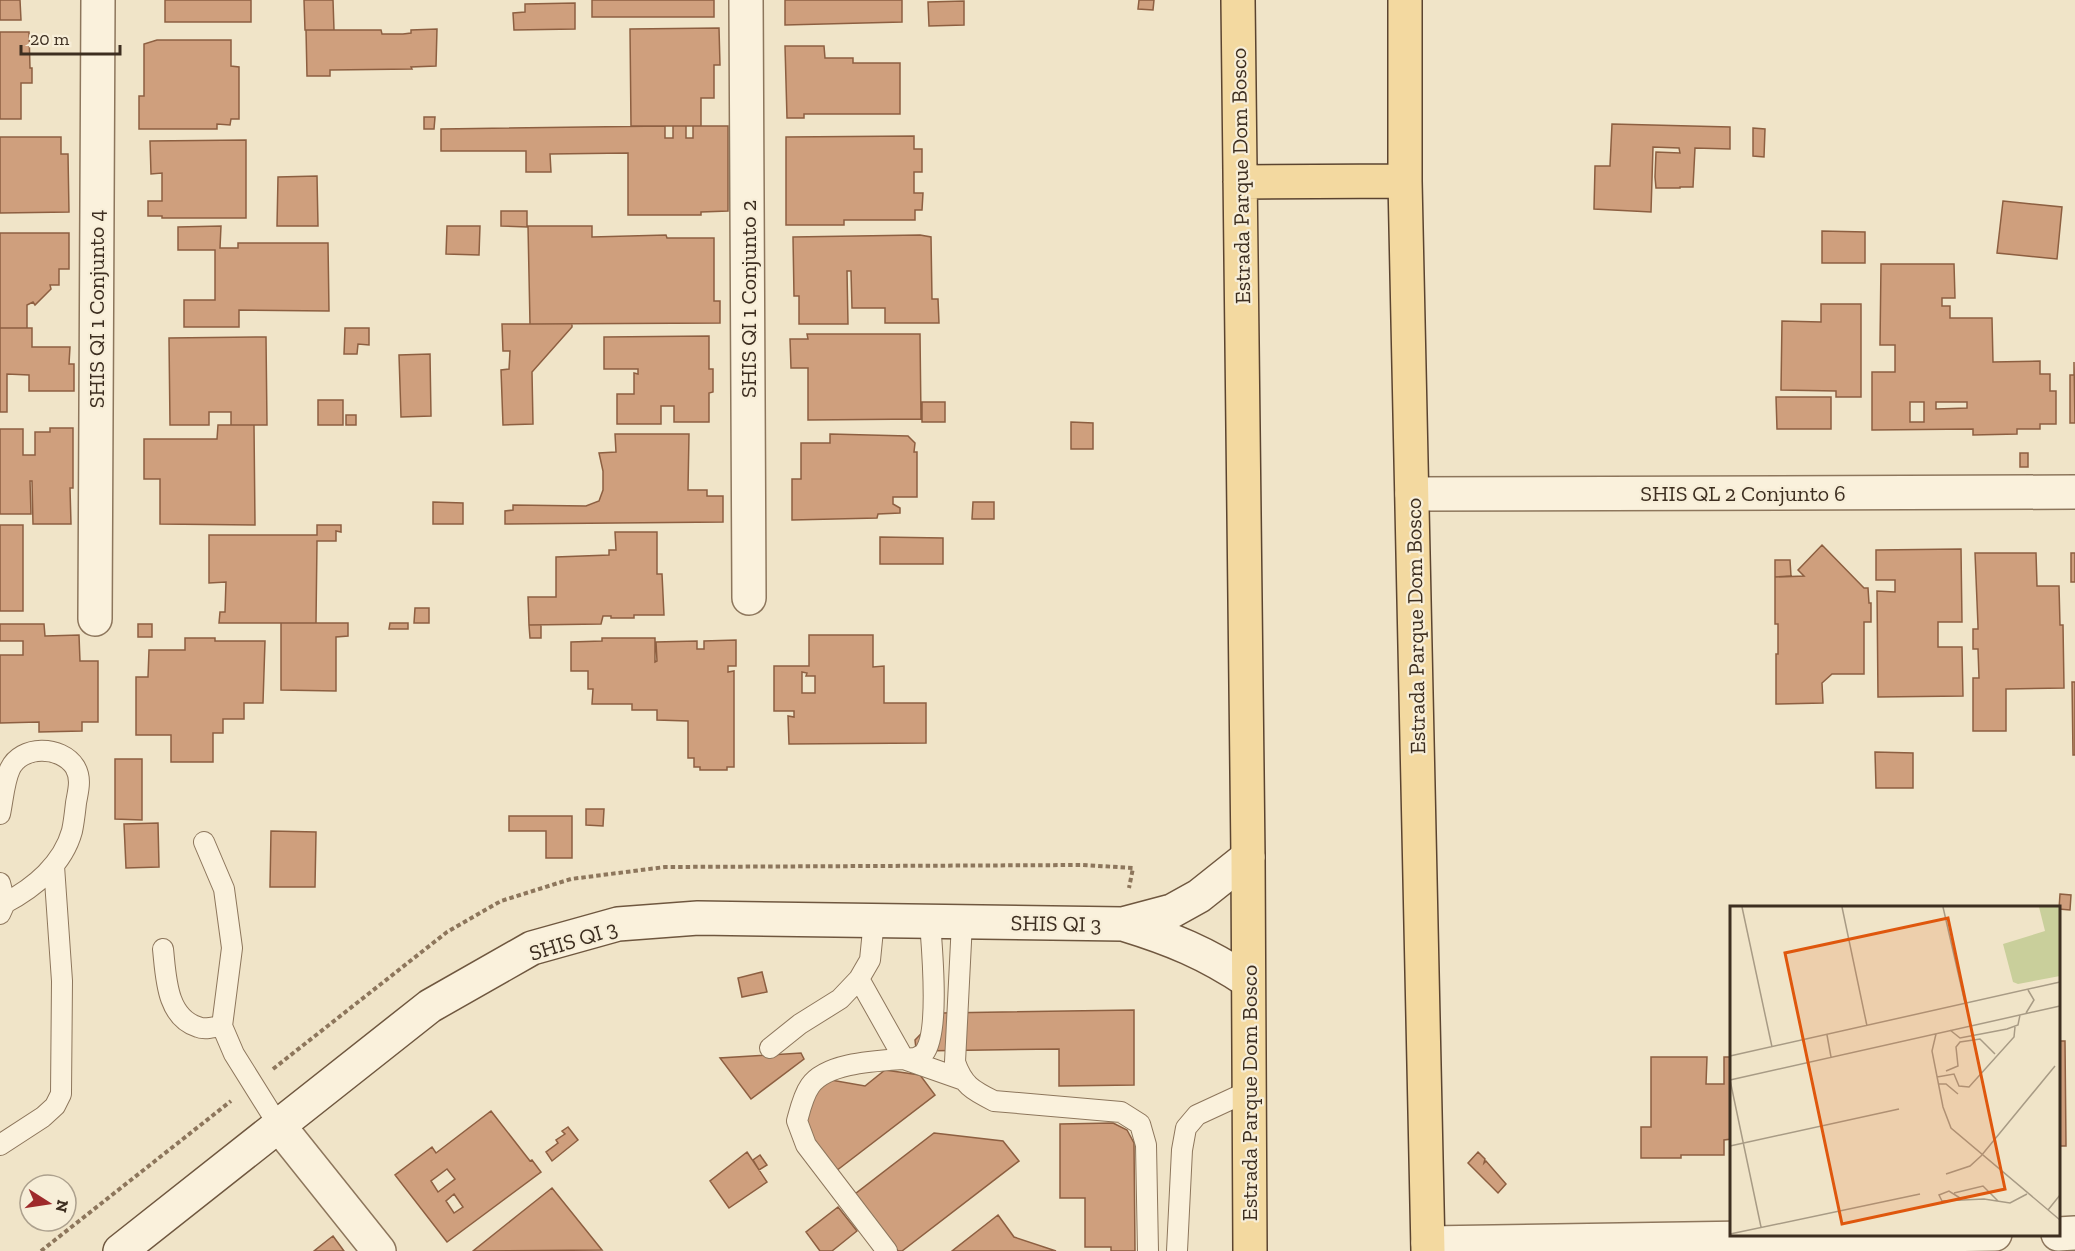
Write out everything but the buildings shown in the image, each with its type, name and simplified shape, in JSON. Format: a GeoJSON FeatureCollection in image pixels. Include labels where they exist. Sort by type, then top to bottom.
{"type":"FeatureCollection","features":[{"type":"Feature","properties":{"kind":"main road","name":"Estrada Parque Dom Bosco"},"geometry":{"type":"LineString","coordinates":[[1238,0],[1250,1251]]}},
{"type":"Feature","properties":{"kind":"main road","name":"Estrada Parque Dom Bosco"},"geometry":{"type":"LineString","coordinates":[[1405,0],[1405,181],[1428,1247]]}},
{"type":"Feature","properties":{"kind":"main road"},"geometry":{"type":"LineString","coordinates":[[1240,182],[1405,181]]}},
{"type":"Feature","properties":{"kind":"street","name":"SHIS QI 1 Conjunto 4"},"geometry":{"type":"LineString","coordinates":[[95,619],[98,0]]}},
{"type":"Feature","properties":{"kind":"street","name":"SHIS QI 1 Conjunto 2"},"geometry":{"type":"LineString","coordinates":[[746,0],[749,598]]}},
{"type":"Feature","properties":{"kind":"street","name":"SHIS QL 2 Conjunto 6"},"geometry":{"type":"LineString","coordinates":[[1412,494],[2075,492]]}},
{"type":"Feature","properties":{"kind":"street","name":"SHIS QI 3"},"geometry":{"type":"LineString","coordinates":[[120,1251],[430,1006],[532,948],[618,924],[698,918],[1123,924],[1172,911],[1199,896],[1248,857]]}},
{"type":"Feature","properties":{"kind":"street","name":"SHIS QI 3"},"geometry":{"type":"LineString","coordinates":[[1123,924],[1191,947],[1217,960],[1248,981]]}},
{"type":"Feature","properties":{"kind":"street"},"geometry":{"type":"LineString","coordinates":[[279,1126],[379,1251]]}},
{"type":"Feature","properties":{"kind":"street"},"geometry":{"type":"LineString","coordinates":[[1428,1247],[1908,1236]]}},
{"type":"Feature","properties":{"kind":"lane"},"geometry":{"type":"LineString","coordinates":[[0,814],[9,770],[19,755],[36,750],[62,754],[75,767],[80,781],[72,832],[63,854],[54,866],[2,908]]}},
{"type":"Feature","properties":{"kind":"lane"},"geometry":{"type":"LineString","coordinates":[[204,842],[224,889],[232,948],[222,1026],[234,1054],[279,1126]]}},
{"type":"Feature","properties":{"kind":"lane"},"geometry":{"type":"LineString","coordinates":[[0,1145],[44,1118],[55,1106],[61,1094],[62,981],[54,866]]}},
{"type":"Feature","properties":{"kind":"lane"},"geometry":{"type":"LineString","coordinates":[[0,883],[2,908]]}},
{"type":"Feature","properties":{"kind":"lane"},"geometry":{"type":"LineString","coordinates":[[770,1048],[800,1024],[840,999],[860,979],[870,960],[874,920]]}},
{"type":"Feature","properties":{"kind":"lane"},"geometry":{"type":"LineString","coordinates":[[887,1251],[806,1145],[797,1121],[810,1085],[824,1073],[843,1066],[916,1058],[924,1052],[932,1029],[933,972],[946,922]]}},
{"type":"Feature","properties":{"kind":"lane"},"geometry":{"type":"LineString","coordinates":[[946,922],[955,1062],[961,1079]]}},
{"type":"Feature","properties":{"kind":"lane"},"geometry":{"type":"LineString","coordinates":[[163,949],[171,1003],[184,1019],[199,1028],[222,1026]]}},
{"type":"Feature","properties":{"kind":"lane"},"geometry":{"type":"LineString","coordinates":[[860,979],[904,1059],[961,1079],[976,1092],[994,1101],[1121,1112],[1140,1124],[1146,1145],[1148,1251]]}},
{"type":"Feature","properties":{"kind":"lane"},"geometry":{"type":"LineString","coordinates":[[1177,1251],[1182,1150],[1186,1128],[1197,1115],[1249,1090]]}}]}
